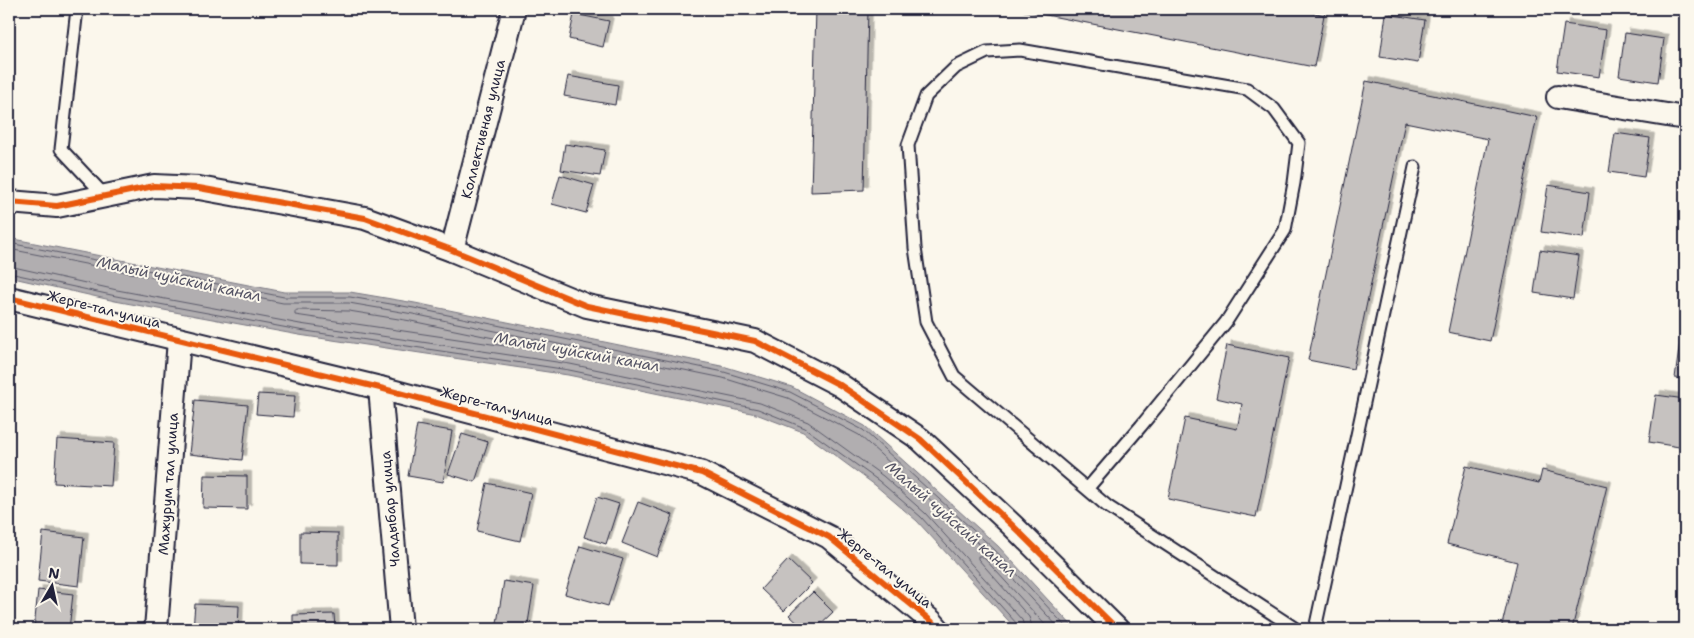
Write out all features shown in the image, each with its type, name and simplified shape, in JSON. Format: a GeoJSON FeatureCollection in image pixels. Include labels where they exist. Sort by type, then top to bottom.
{"type":"FeatureCollection","features":[{"type":"Feature","properties":{"kind":"street","name":"Коллективная улица"},"geometry":{"type":"LineString","coordinates":[[452,250],[514,9]]}},
{"type":"Feature","properties":{"kind":"street"},"geometry":{"type":"LineString","coordinates":[[1558,97],[1685,118]]}},
{"type":"Feature","properties":{"kind":"street"},"geometry":{"type":"LineString","coordinates":[[9,202],[57,206],[154,186],[199,188],[365,218],[452,250],[587,306],[754,340],[840,384],[920,439],[1014,526],[1117,629]]}},
{"type":"Feature","properties":{"kind":"street","name":"Жерге-тал улица"},"geometry":{"type":"LineString","coordinates":[[9,298],[380,388],[702,473],[829,537],[938,629]]}},
{"type":"Feature","properties":{"kind":"street","name":"Мажурум тал улица"},"geometry":{"type":"LineString","coordinates":[[156,629],[179,340]]}},
{"type":"Feature","properties":{"kind":"street","name":"Чалдыбар улица"},"geometry":{"type":"LineString","coordinates":[[380,388],[400,629]]}},
{"type":"Feature","properties":{"kind":"lane"},"geometry":{"type":"LineString","coordinates":[[78,9],[61,149],[105,196]]}},
{"type":"Feature","properties":{"kind":"lane"},"geometry":{"type":"LineString","coordinates":[[1087,489],[1226,322],[1285,230],[1299,143],[1274,110],[1246,89],[1020,50],[987,52],[956,67],[926,96],[908,145],[915,248],[926,322],[954,376],[1107,506],[1296,629]]}},
{"type":"Feature","properties":{"kind":"lane"},"geometry":{"type":"LineString","coordinates":[[1314,629],[1415,167]]}},
{"type":"Feature","properties":{"kind":"water","name":"Малый чуйский канал"},"geometry":{"type":"Polygon","coordinates":[[[9,238],[284,292],[350,292],[415,303],[726,367],[792,387],[865,426],[998,546],[1075,629],[1016,629],[917,521],[875,485],[803,432],[756,414],[568,375],[299,335],[115,301],[9,277],[9,238]]]}},
{"type":"Feature","properties":{"kind":"building"},"geometry":{"type":"Polygon","coordinates":[[[816,9],[868,9],[864,190],[811,192],[816,9]]]}},
{"type":"Feature","properties":{"kind":"building"},"geometry":{"type":"Polygon","coordinates":[[[1015,9],[1294,9],[1324,15],[1314,67],[1015,9]]]}},
{"type":"Feature","properties":{"kind":"building"},"geometry":{"type":"Polygon","coordinates":[[[1301,9],[1326,9],[1324,15],[1301,9]]]}},
{"type":"Feature","properties":{"kind":"building"},"geometry":{"type":"Polygon","coordinates":[[[1404,9],[1431,9],[1431,13],[1404,9]]]}},
{"type":"Feature","properties":{"kind":"building"},"geometry":{"type":"Polygon","coordinates":[[[574,14],[609,21],[603,47],[569,39],[574,14]]]}},
{"type":"Feature","properties":{"kind":"building"},"geometry":{"type":"Polygon","coordinates":[[[1386,14],[1425,20],[1418,63],[1380,57],[1386,14]]]}},
{"type":"Feature","properties":{"kind":"building"},"geometry":{"type":"Polygon","coordinates":[[[1564,24],[1606,30],[1599,77],[1557,71],[1564,24]]]}},
{"type":"Feature","properties":{"kind":"building"},"geometry":{"type":"Polygon","coordinates":[[[1625,33],[1664,39],[1658,82],[1619,76],[1625,33]]]}},
{"type":"Feature","properties":{"kind":"building"},"geometry":{"type":"Polygon","coordinates":[[[568,76],[618,85],[615,105],[564,96],[568,76]]]}},
{"type":"Feature","properties":{"kind":"building"},"geometry":{"type":"Polygon","coordinates":[[[1366,81],[1537,117],[1490,341],[1448,332],[1488,139],[1405,122],[1353,369],[1308,360],[1366,81]]]}},
{"type":"Feature","properties":{"kind":"building"},"geometry":{"type":"Polygon","coordinates":[[[1615,133],[1650,138],[1644,177],[1609,172],[1615,133]]]}},
{"type":"Feature","properties":{"kind":"building"},"geometry":{"type":"Polygon","coordinates":[[[565,144],[605,150],[600,176],[561,170],[565,144]]]}},
{"type":"Feature","properties":{"kind":"building"},"geometry":{"type":"Polygon","coordinates":[[[560,175],[594,185],[586,213],[552,204],[560,175]]]}},
{"type":"Feature","properties":{"kind":"building"},"geometry":{"type":"Polygon","coordinates":[[[1548,185],[1590,192],[1584,238],[1541,232],[1548,185]]]}},
{"type":"Feature","properties":{"kind":"building"},"geometry":{"type":"Polygon","coordinates":[[[1540,250],[1579,256],[1573,299],[1534,293],[1540,250]]]}},
{"type":"Feature","properties":{"kind":"building"},"geometry":{"type":"Polygon","coordinates":[[[1681,334],[1685,335],[1685,379],[1675,378],[1681,334]]]}},
{"type":"Feature","properties":{"kind":"building"},"geometry":{"type":"Polygon","coordinates":[[[1227,345],[1289,358],[1256,517],[1168,499],[1185,418],[1237,429],[1242,404],[1216,398],[1227,345]]]}},
{"type":"Feature","properties":{"kind":"building"},"geometry":{"type":"Polygon","coordinates":[[[258,394],[295,396],[293,417],[256,414],[258,394]]]}},
{"type":"Feature","properties":{"kind":"building"},"geometry":{"type":"Polygon","coordinates":[[[1656,395],[1685,399],[1685,448],[1649,442],[1656,395]]]}},
{"type":"Feature","properties":{"kind":"building"},"geometry":{"type":"Polygon","coordinates":[[[195,400],[248,405],[242,460],[189,454],[195,400]]]}},
{"type":"Feature","properties":{"kind":"building"},"geometry":{"type":"Polygon","coordinates":[[[417,425],[452,431],[443,482],[408,476],[417,425]]]}},
{"type":"Feature","properties":{"kind":"building"},"geometry":{"type":"Polygon","coordinates":[[[462,434],[488,442],[475,482],[448,474],[462,434]]]}},
{"type":"Feature","properties":{"kind":"building"},"geometry":{"type":"Polygon","coordinates":[[[57,439],[114,443],[111,486],[54,483],[57,439]]]}},
{"type":"Feature","properties":{"kind":"building"},"geometry":{"type":"Polygon","coordinates":[[[1466,466],[1539,483],[1542,470],[1607,486],[1572,629],[1501,629],[1517,562],[1447,544],[1466,466]]]}},
{"type":"Feature","properties":{"kind":"building"},"geometry":{"type":"Polygon","coordinates":[[[204,475],[247,476],[247,509],[203,508],[204,475]]]}},
{"type":"Feature","properties":{"kind":"building"},"geometry":{"type":"Polygon","coordinates":[[[487,483],[531,493],[520,541],[477,531],[487,483]]]}},
{"type":"Feature","properties":{"kind":"building"},"geometry":{"type":"Polygon","coordinates":[[[597,497],[619,504],[606,544],[584,537],[597,497]]]}},
{"type":"Feature","properties":{"kind":"building"},"geometry":{"type":"Polygon","coordinates":[[[638,502],[673,515],[657,557],[622,543],[638,502]]]}},
{"type":"Feature","properties":{"kind":"building"},"geometry":{"type":"Polygon","coordinates":[[[43,532],[84,537],[79,586],[38,581],[43,532]]]}},
{"type":"Feature","properties":{"kind":"building"},"geometry":{"type":"Polygon","coordinates":[[[300,532],[338,533],[338,565],[300,564],[300,532]]]}},
{"type":"Feature","properties":{"kind":"building"},"geometry":{"type":"Polygon","coordinates":[[[580,546],[623,559],[608,606],[565,594],[580,546]]]}},
{"type":"Feature","properties":{"kind":"building"},"geometry":{"type":"Polygon","coordinates":[[[788,560],[812,583],[784,611],[761,589],[788,560]]]}},
{"type":"Feature","properties":{"kind":"building"},"geometry":{"type":"Polygon","coordinates":[[[504,581],[534,586],[527,629],[496,629],[504,581]]]}},
{"type":"Feature","properties":{"kind":"building"},"geometry":{"type":"Polygon","coordinates":[[[38,590],[73,594],[69,629],[34,629],[38,590]]]}},
{"type":"Feature","properties":{"kind":"building"},"geometry":{"type":"Polygon","coordinates":[[[813,592],[833,612],[815,629],[804,629],[789,615],[813,592]]]}},
{"type":"Feature","properties":{"kind":"building"},"geometry":{"type":"Polygon","coordinates":[[[195,604],[239,606],[238,629],[193,629],[195,604]]]}},
{"type":"Feature","properties":{"kind":"building"},"geometry":{"type":"Polygon","coordinates":[[[334,614],[335,629],[293,629],[293,615],[334,614]]]}},
{"type":"Feature","properties":{"kind":"cycle path"},"geometry":{"type":"LineString","coordinates":[[9,202],[57,206],[154,186],[199,188],[365,218],[452,250],[587,306],[755,341],[840,385],[920,439],[1013,526],[1117,629]]}},
{"type":"Feature","properties":{"kind":"cycle path"},"geometry":{"type":"LineString","coordinates":[[9,298],[380,388],[702,473],[829,537],[931,621],[938,629]]}}]}
